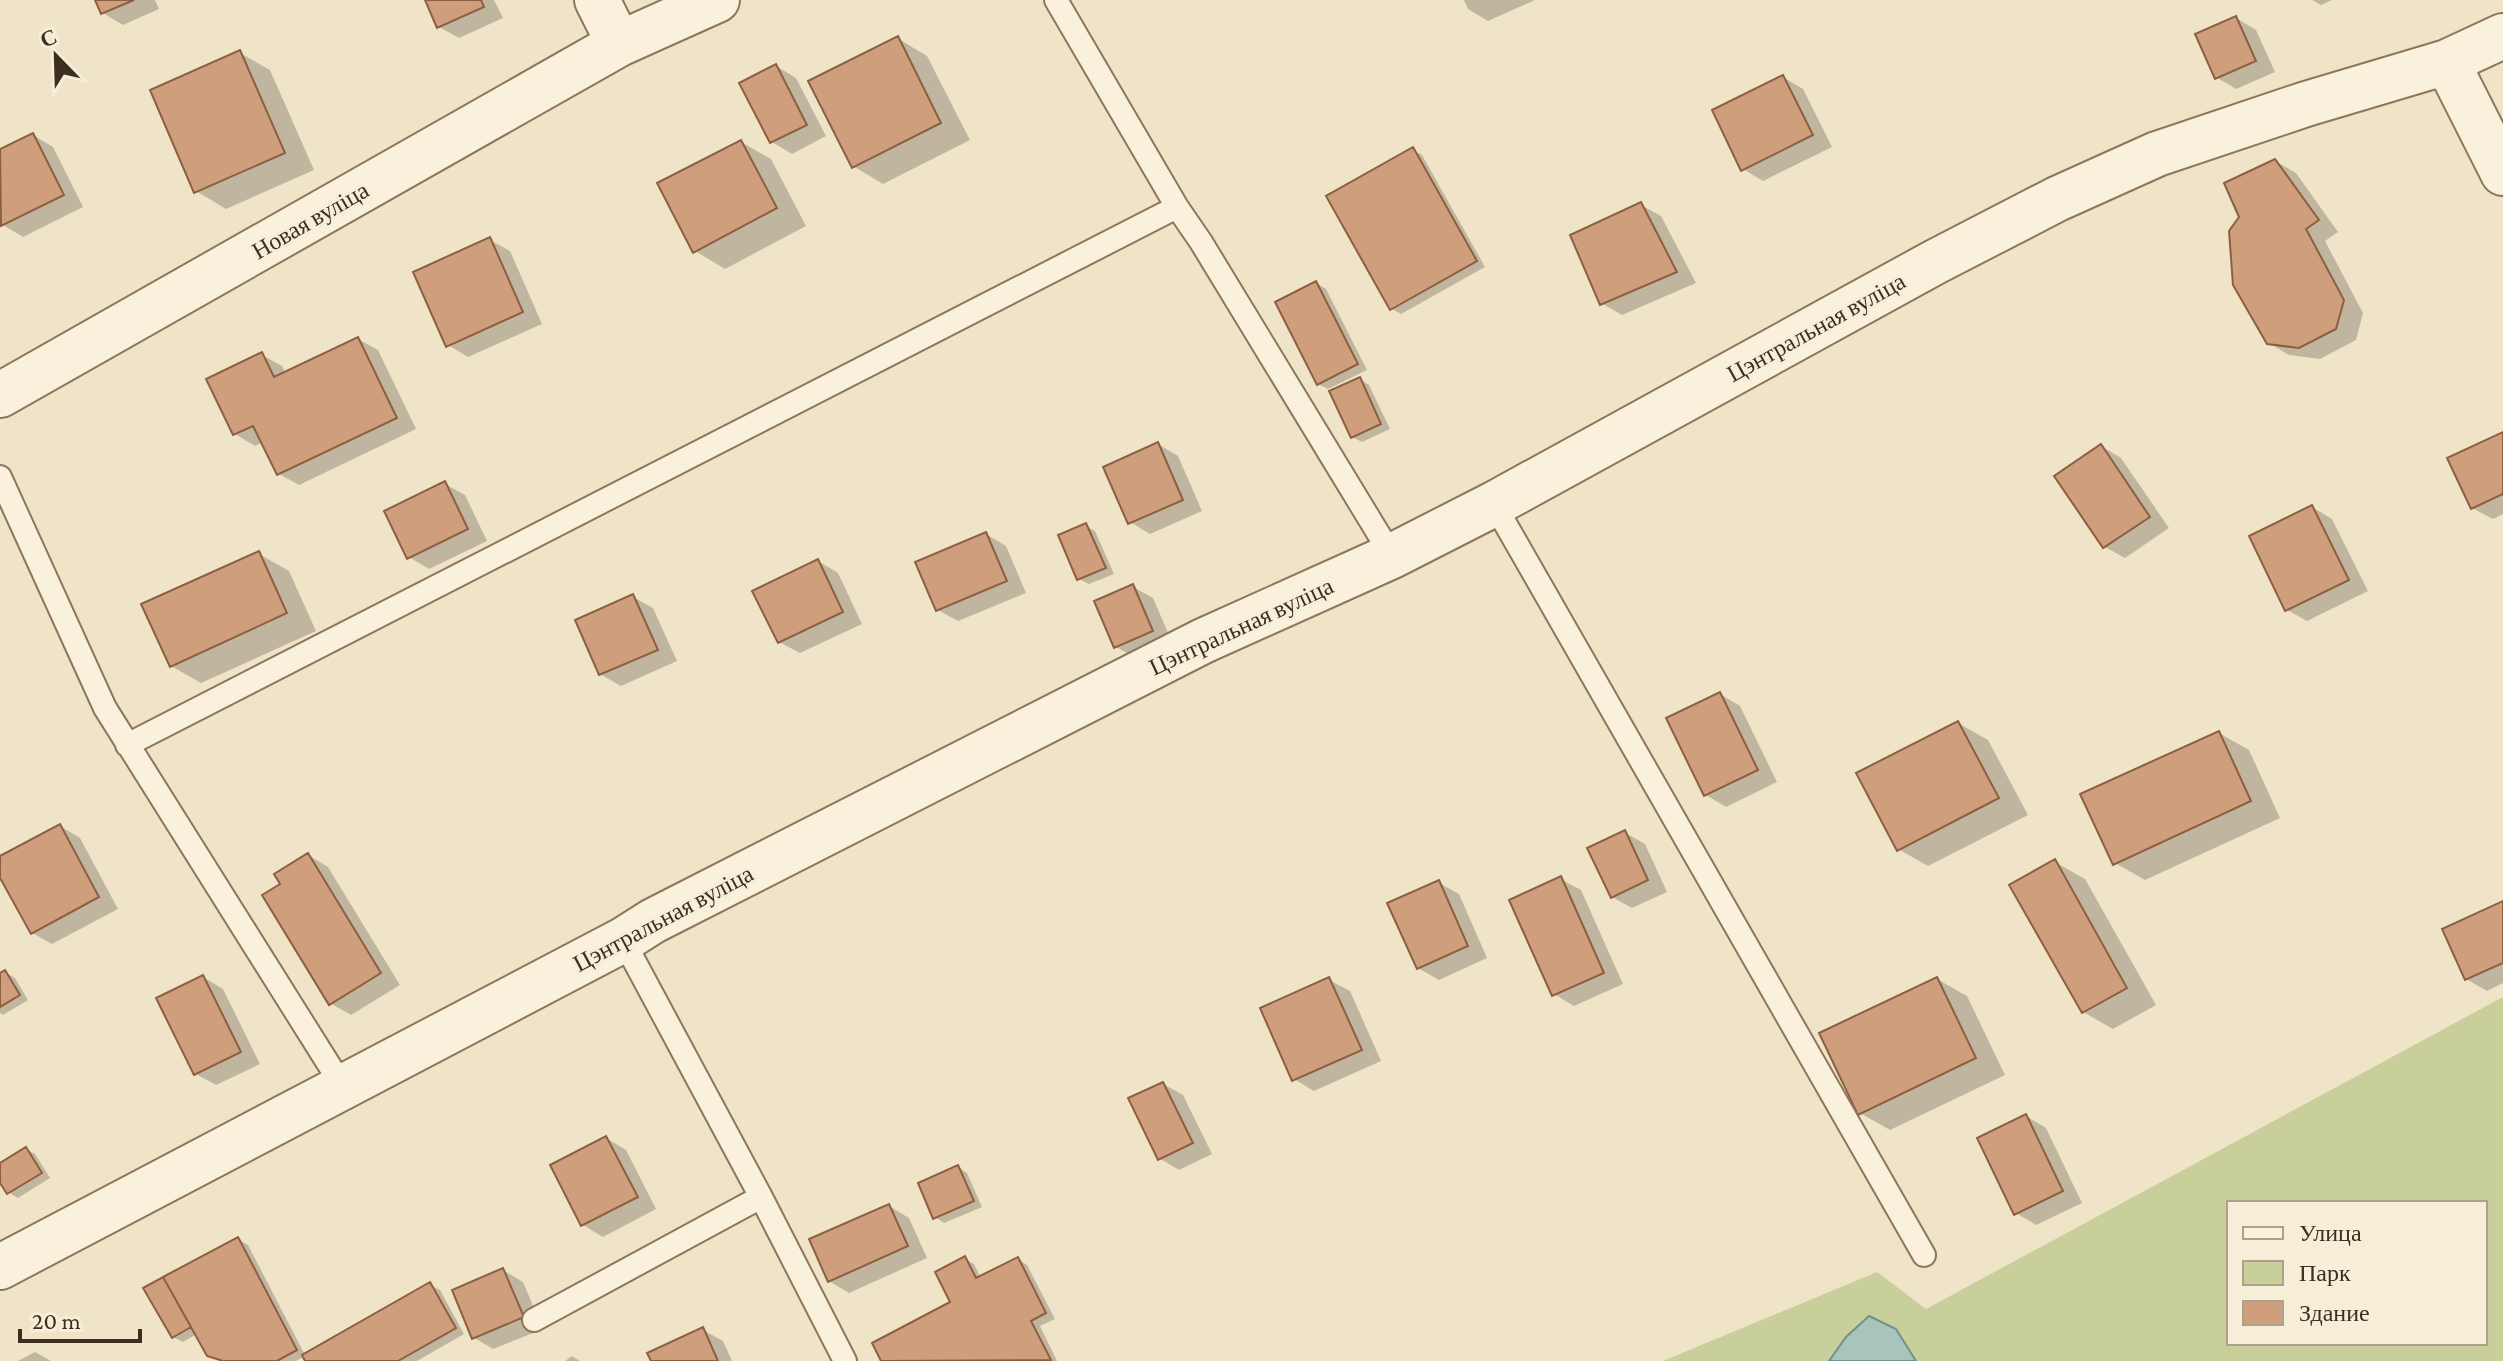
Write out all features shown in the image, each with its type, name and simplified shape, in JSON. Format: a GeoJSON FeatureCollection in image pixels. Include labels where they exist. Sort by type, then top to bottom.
{"type":"FeatureCollection","features":[{"type":"Feature","properties":{"kind":"street"},"geometry":{"type":"LineString","coordinates":[[597,0],[619,44]]}},
{"type":"Feature","properties":{"kind":"street","name":"Новая вуліца"},"geometry":{"type":"LineString","coordinates":[[0,395],[619,44],[717,0]]}},
{"type":"Feature","properties":{"kind":"street","name":"Цэнтральная вуліца"},"geometry":{"type":"LineString","coordinates":[[0,1267],[623,940],[653,921],[1203,641],[1392,556],[1494,504],[1935,262],[2057,199],[2157,154],[2306,104],[2447,62],[2503,36]]}},
{"type":"Feature","properties":{"kind":"street"},"geometry":{"type":"LineString","coordinates":[[2447,62],[2503,173]]}},
{"type":"Feature","properties":{"kind":"lane"},"geometry":{"type":"LineString","coordinates":[[1056,0],[1177,207],[1392,556]]}},
{"type":"Feature","properties":{"kind":"lane"},"geometry":{"type":"LineString","coordinates":[[127,745],[1177,207]]}},
{"type":"Feature","properties":{"kind":"lane"},"geometry":{"type":"LineString","coordinates":[[0,477],[105,708],[343,1087]]}},
{"type":"Feature","properties":{"kind":"lane"},"geometry":{"type":"LineString","coordinates":[[1494,504],[1924,1255]]}},
{"type":"Feature","properties":{"kind":"lane"},"geometry":{"type":"LineString","coordinates":[[623,940],[845,1361]]}},
{"type":"Feature","properties":{"kind":"lane"},"geometry":{"type":"LineString","coordinates":[[534,1320],[761,1197]]}},
{"type":"Feature","properties":{"kind":"green space"},"geometry":{"type":"Polygon","coordinates":[[[2503,997],[2503,1361],[1663,1361],[1877,1272],[1926,1309],[2503,997]]]}},
{"type":"Feature","properties":{"kind":"water"},"geometry":{"type":"Polygon","coordinates":[[[1869,1316],[1896,1329],[1916,1361],[1829,1361],[1846,1337],[1869,1316]]]}},
{"type":"Feature","properties":{"kind":"building"},"geometry":{"type":"Polygon","coordinates":[[[95,0],[134,0],[101,14],[95,0]]]}},
{"type":"Feature","properties":{"kind":"building"},"geometry":{"type":"Polygon","coordinates":[[[425,0],[481,0],[484,7],[437,28],[425,0]]]}},
{"type":"Feature","properties":{"kind":"building"},"geometry":{"type":"Polygon","coordinates":[[[2236,16],[2256,61],[2215,79],[2195,34],[2236,16]]]}},
{"type":"Feature","properties":{"kind":"building"},"geometry":{"type":"Polygon","coordinates":[[[898,36],[941,123],[852,168],[808,81],[898,36]]]}},
{"type":"Feature","properties":{"kind":"building"},"geometry":{"type":"Polygon","coordinates":[[[240,50],[285,153],[194,193],[150,90],[240,50]]]}},
{"type":"Feature","properties":{"kind":"building"},"geometry":{"type":"Polygon","coordinates":[[[776,64],[807,125],[770,143],[739,83],[776,64]]]}},
{"type":"Feature","properties":{"kind":"building"},"geometry":{"type":"Polygon","coordinates":[[[1783,75],[1813,135],[1741,171],[1712,110],[1783,75]]]}},
{"type":"Feature","properties":{"kind":"building"},"geometry":{"type":"Polygon","coordinates":[[[33,133],[64,195],[1,226],[0,149],[33,133]]]}},
{"type":"Feature","properties":{"kind":"building"},"geometry":{"type":"Polygon","coordinates":[[[741,140],[777,208],[693,253],[657,183],[741,140]]]}},
{"type":"Feature","properties":{"kind":"building"},"geometry":{"type":"Polygon","coordinates":[[[1413,147],[1477,261],[1390,310],[1326,196],[1413,147]]]}},
{"type":"Feature","properties":{"kind":"building"},"geometry":{"type":"Polygon","coordinates":[[[2275,159],[2319,220],[2306,229],[2344,300],[2336,329],[2299,348],[2267,344],[2233,285],[2229,231],[2239,217],[2224,183],[2275,159]]]}},
{"type":"Feature","properties":{"kind":"building"},"geometry":{"type":"Polygon","coordinates":[[[1641,202],[1677,272],[1600,305],[1570,235],[1641,202]]]}},
{"type":"Feature","properties":{"kind":"building"},"geometry":{"type":"Polygon","coordinates":[[[490,237],[523,312],[446,347],[413,272],[490,237]]]}},
{"type":"Feature","properties":{"kind":"building"},"geometry":{"type":"Polygon","coordinates":[[[1316,281],[1358,364],[1317,385],[1275,302],[1316,281]]]}},
{"type":"Feature","properties":{"kind":"building"},"geometry":{"type":"Polygon","coordinates":[[[358,337],[397,418],[277,475],[253,426],[233,435],[206,379],[262,352],[274,377],[358,337]]]}},
{"type":"Feature","properties":{"kind":"building"},"geometry":{"type":"Polygon","coordinates":[[[1360,377],[1381,424],[1351,438],[1329,391],[1360,377]]]}},
{"type":"Feature","properties":{"kind":"building"},"geometry":{"type":"Polygon","coordinates":[[[2503,432],[2503,494],[2471,509],[2447,458],[2503,432]]]}},
{"type":"Feature","properties":{"kind":"building"},"geometry":{"type":"Polygon","coordinates":[[[1158,442],[1183,500],[1128,524],[1103,467],[1158,442]]]}},
{"type":"Feature","properties":{"kind":"building"},"geometry":{"type":"Polygon","coordinates":[[[2101,444],[2150,517],[2103,548],[2054,476],[2101,444]]]}},
{"type":"Feature","properties":{"kind":"building"},"geometry":{"type":"Polygon","coordinates":[[[445,481],[468,529],[407,559],[384,511],[445,481]]]}},
{"type":"Feature","properties":{"kind":"building"},"geometry":{"type":"Polygon","coordinates":[[[2312,505],[2349,580],[2285,611],[2249,536],[2312,505]]]}},
{"type":"Feature","properties":{"kind":"building"},"geometry":{"type":"Polygon","coordinates":[[[1086,523],[1106,568],[1077,580],[1058,535],[1086,523]]]}},
{"type":"Feature","properties":{"kind":"building"},"geometry":{"type":"Polygon","coordinates":[[[986,532],[1007,581],[936,611],[915,562],[986,532]]]}},
{"type":"Feature","properties":{"kind":"building"},"geometry":{"type":"Polygon","coordinates":[[[259,551],[287,613],[170,667],[141,604],[259,551]]]}},
{"type":"Feature","properties":{"kind":"building"},"geometry":{"type":"Polygon","coordinates":[[[818,559],[843,612],[778,643],[752,591],[818,559]]]}},
{"type":"Feature","properties":{"kind":"building"},"geometry":{"type":"Polygon","coordinates":[[[1133,584],[1153,631],[1114,648],[1094,601],[1133,584]]]}},
{"type":"Feature","properties":{"kind":"building"},"geometry":{"type":"Polygon","coordinates":[[[633,594],[658,650],[599,675],[575,620],[633,594]]]}},
{"type":"Feature","properties":{"kind":"building"},"geometry":{"type":"Polygon","coordinates":[[[1720,692],[1758,770],[1704,796],[1666,718],[1720,692]]]}},
{"type":"Feature","properties":{"kind":"building"},"geometry":{"type":"Polygon","coordinates":[[[1958,721],[1999,798],[1897,851],[1856,773],[1958,721]]]}},
{"type":"Feature","properties":{"kind":"building"},"geometry":{"type":"Polygon","coordinates":[[[2219,731],[2251,801],[2113,865],[2080,794],[2219,731]]]}},
{"type":"Feature","properties":{"kind":"building"},"geometry":{"type":"Polygon","coordinates":[[[60,824],[99,897],[31,934],[0,878],[0,856],[60,824]]]}},
{"type":"Feature","properties":{"kind":"building"},"geometry":{"type":"Polygon","coordinates":[[[1625,830],[1648,880],[1611,898],[1587,848],[1625,830]]]}},
{"type":"Feature","properties":{"kind":"building"},"geometry":{"type":"Polygon","coordinates":[[[308,853],[381,973],[329,1005],[262,895],[280,884],[274,874],[308,853]]]}},
{"type":"Feature","properties":{"kind":"building"},"geometry":{"type":"Polygon","coordinates":[[[2055,859],[2127,988],[2082,1013],[2009,885],[2055,859]]]}},
{"type":"Feature","properties":{"kind":"building"},"geometry":{"type":"Polygon","coordinates":[[[1561,876],[1604,973],[1552,996],[1509,900],[1561,876]]]}},
{"type":"Feature","properties":{"kind":"building"},"geometry":{"type":"Polygon","coordinates":[[[1439,880],[1468,946],[1417,969],[1387,903],[1439,880]]]}},
{"type":"Feature","properties":{"kind":"building"},"geometry":{"type":"Polygon","coordinates":[[[2503,901],[2503,963],[2465,980],[2442,929],[2503,901]]]}},
{"type":"Feature","properties":{"kind":"building"},"geometry":{"type":"Polygon","coordinates":[[[5,970],[20,995],[0,1007],[0,973],[5,970]]]}},
{"type":"Feature","properties":{"kind":"building"},"geometry":{"type":"Polygon","coordinates":[[[203,975],[241,1052],[194,1075],[156,998],[203,975]]]}},
{"type":"Feature","properties":{"kind":"building"},"geometry":{"type":"Polygon","coordinates":[[[1329,977],[1362,1050],[1292,1081],[1260,1008],[1329,977]]]}},
{"type":"Feature","properties":{"kind":"building"},"geometry":{"type":"Polygon","coordinates":[[[1937,977],[1976,1058],[1858,1115],[1819,1033],[1937,977]]]}},
{"type":"Feature","properties":{"kind":"building"},"geometry":{"type":"Polygon","coordinates":[[[1163,1082],[1193,1143],[1158,1160],[1128,1098],[1163,1082]]]}},
{"type":"Feature","properties":{"kind":"building"},"geometry":{"type":"Polygon","coordinates":[[[2026,1114],[2063,1191],[2014,1215],[1977,1138],[2026,1114]]]}},
{"type":"Feature","properties":{"kind":"building"},"geometry":{"type":"Polygon","coordinates":[[[606,1136],[638,1197],[581,1226],[550,1165],[606,1136]]]}},
{"type":"Feature","properties":{"kind":"building"},"geometry":{"type":"Polygon","coordinates":[[[26,1147],[42,1173],[7,1194],[0,1183],[0,1163],[26,1147]]]}},
{"type":"Feature","properties":{"kind":"building"},"geometry":{"type":"Polygon","coordinates":[[[958,1165],[974,1201],[933,1219],[918,1183],[958,1165]]]}},
{"type":"Feature","properties":{"kind":"building"},"geometry":{"type":"Polygon","coordinates":[[[889,1204],[908,1246],[828,1282],[809,1239],[889,1204]]]}},
{"type":"Feature","properties":{"kind":"building"},"geometry":{"type":"Polygon","coordinates":[[[238,1237],[297,1350],[277,1361],[223,1361],[207,1356],[163,1277],[238,1237]]]}},
{"type":"Feature","properties":{"kind":"building"},"geometry":{"type":"Polygon","coordinates":[[[965,1256],[976,1278],[1018,1257],[1046,1313],[1031,1321],[1051,1360],[881,1361],[872,1343],[950,1302],[935,1272],[965,1256]]]}},
{"type":"Feature","properties":{"kind":"building"},"geometry":{"type":"Polygon","coordinates":[[[503,1268],[524,1317],[472,1339],[452,1290],[503,1268]]]}},
{"type":"Feature","properties":{"kind":"building"},"geometry":{"type":"Polygon","coordinates":[[[163,1277],[191,1327],[172,1338],[143,1288],[163,1277]]]}},
{"type":"Feature","properties":{"kind":"building"},"geometry":{"type":"Polygon","coordinates":[[[430,1282],[456,1328],[398,1361],[305,1361],[302,1355],[430,1282]]]}},
{"type":"Feature","properties":{"kind":"building"},"geometry":{"type":"Polygon","coordinates":[[[703,1327],[718,1361],[651,1361],[647,1353],[703,1327]]]}}]}
